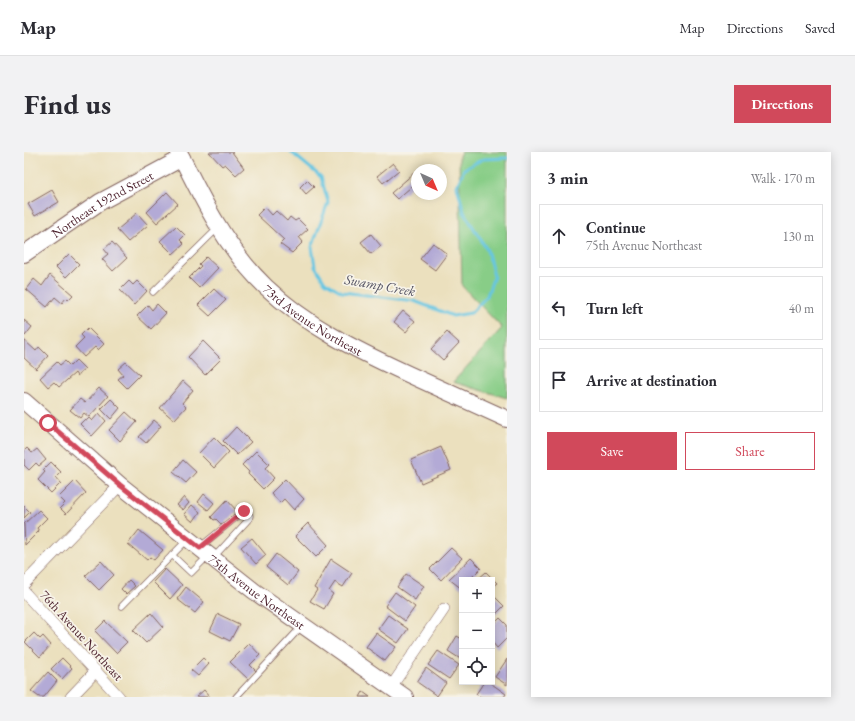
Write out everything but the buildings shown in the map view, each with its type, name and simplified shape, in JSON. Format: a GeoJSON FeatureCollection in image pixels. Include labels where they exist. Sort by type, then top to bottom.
{"type":"FeatureCollection","features":[{"type":"Feature","properties":{"kind":"street","name":"73rd Avenue Northeast"},"geometry":{"type":"LineString","coordinates":[[180,155],[219,226],[237,253],[265,286],[291,309],[354,349],[507,420]]}},
{"type":"Feature","properties":{"kind":"street","name":"Northeast 192nd Street"},"geometry":{"type":"LineString","coordinates":[[24,254],[100,202],[180,155]]}},
{"type":"Feature","properties":{"kind":"street","name":"75th Avenue Northeast"},"geometry":{"type":"LineString","coordinates":[[24,401],[120,485],[202,550],[302,626],[405,697]]}},
{"type":"Feature","properties":{"kind":"street"},"geometry":{"type":"LineString","coordinates":[[24,584],[120,485]]}},
{"type":"Feature","properties":{"kind":"street","name":"76th Avenue Northeast"},"geometry":{"type":"LineString","coordinates":[[24,592],[119,697]]}},
{"type":"Feature","properties":{"kind":"street"},"geometry":{"type":"LineString","coordinates":[[391,687],[444,609]]}},
{"type":"Feature","properties":{"kind":"street"},"geometry":{"type":"LineString","coordinates":[[71,697],[96,671]]}},
{"type":"Feature","properties":{"kind":"lane"},"geometry":{"type":"LineString","coordinates":[[153,292],[219,226]]}},
{"type":"Feature","properties":{"kind":"lane"},"geometry":{"type":"LineString","coordinates":[[122,606],[172,555],[202,550],[249,519],[250,516],[248,511],[244,511],[202,550],[191,573],[172,555]]}},
{"type":"Feature","properties":{"kind":"lane"},"geometry":{"type":"LineString","coordinates":[[236,697],[302,626]]}},
{"type":"Feature","properties":{"kind":"green space"},"geometry":{"type":"Polygon","coordinates":[[[461,152],[507,152],[507,398],[453,382],[502,328],[462,286],[459,156],[461,152]]]}},
{"type":"Feature","properties":{"kind":"waterway","name":"Swamp Creek"},"geometry":{"type":"LineString","coordinates":[[291,152],[321,177],[328,202],[312,247],[315,266],[325,282],[342,292],[414,301],[453,316],[471,313],[487,296],[494,276],[487,250],[464,212],[457,186],[464,169],[483,159],[507,158]]}},
{"type":"Feature","properties":{"kind":"route"},"geometry":{"type":"LineString","coordinates":[[48,423],[120,485],[200,548],[211,537],[244,511]]}}]}
